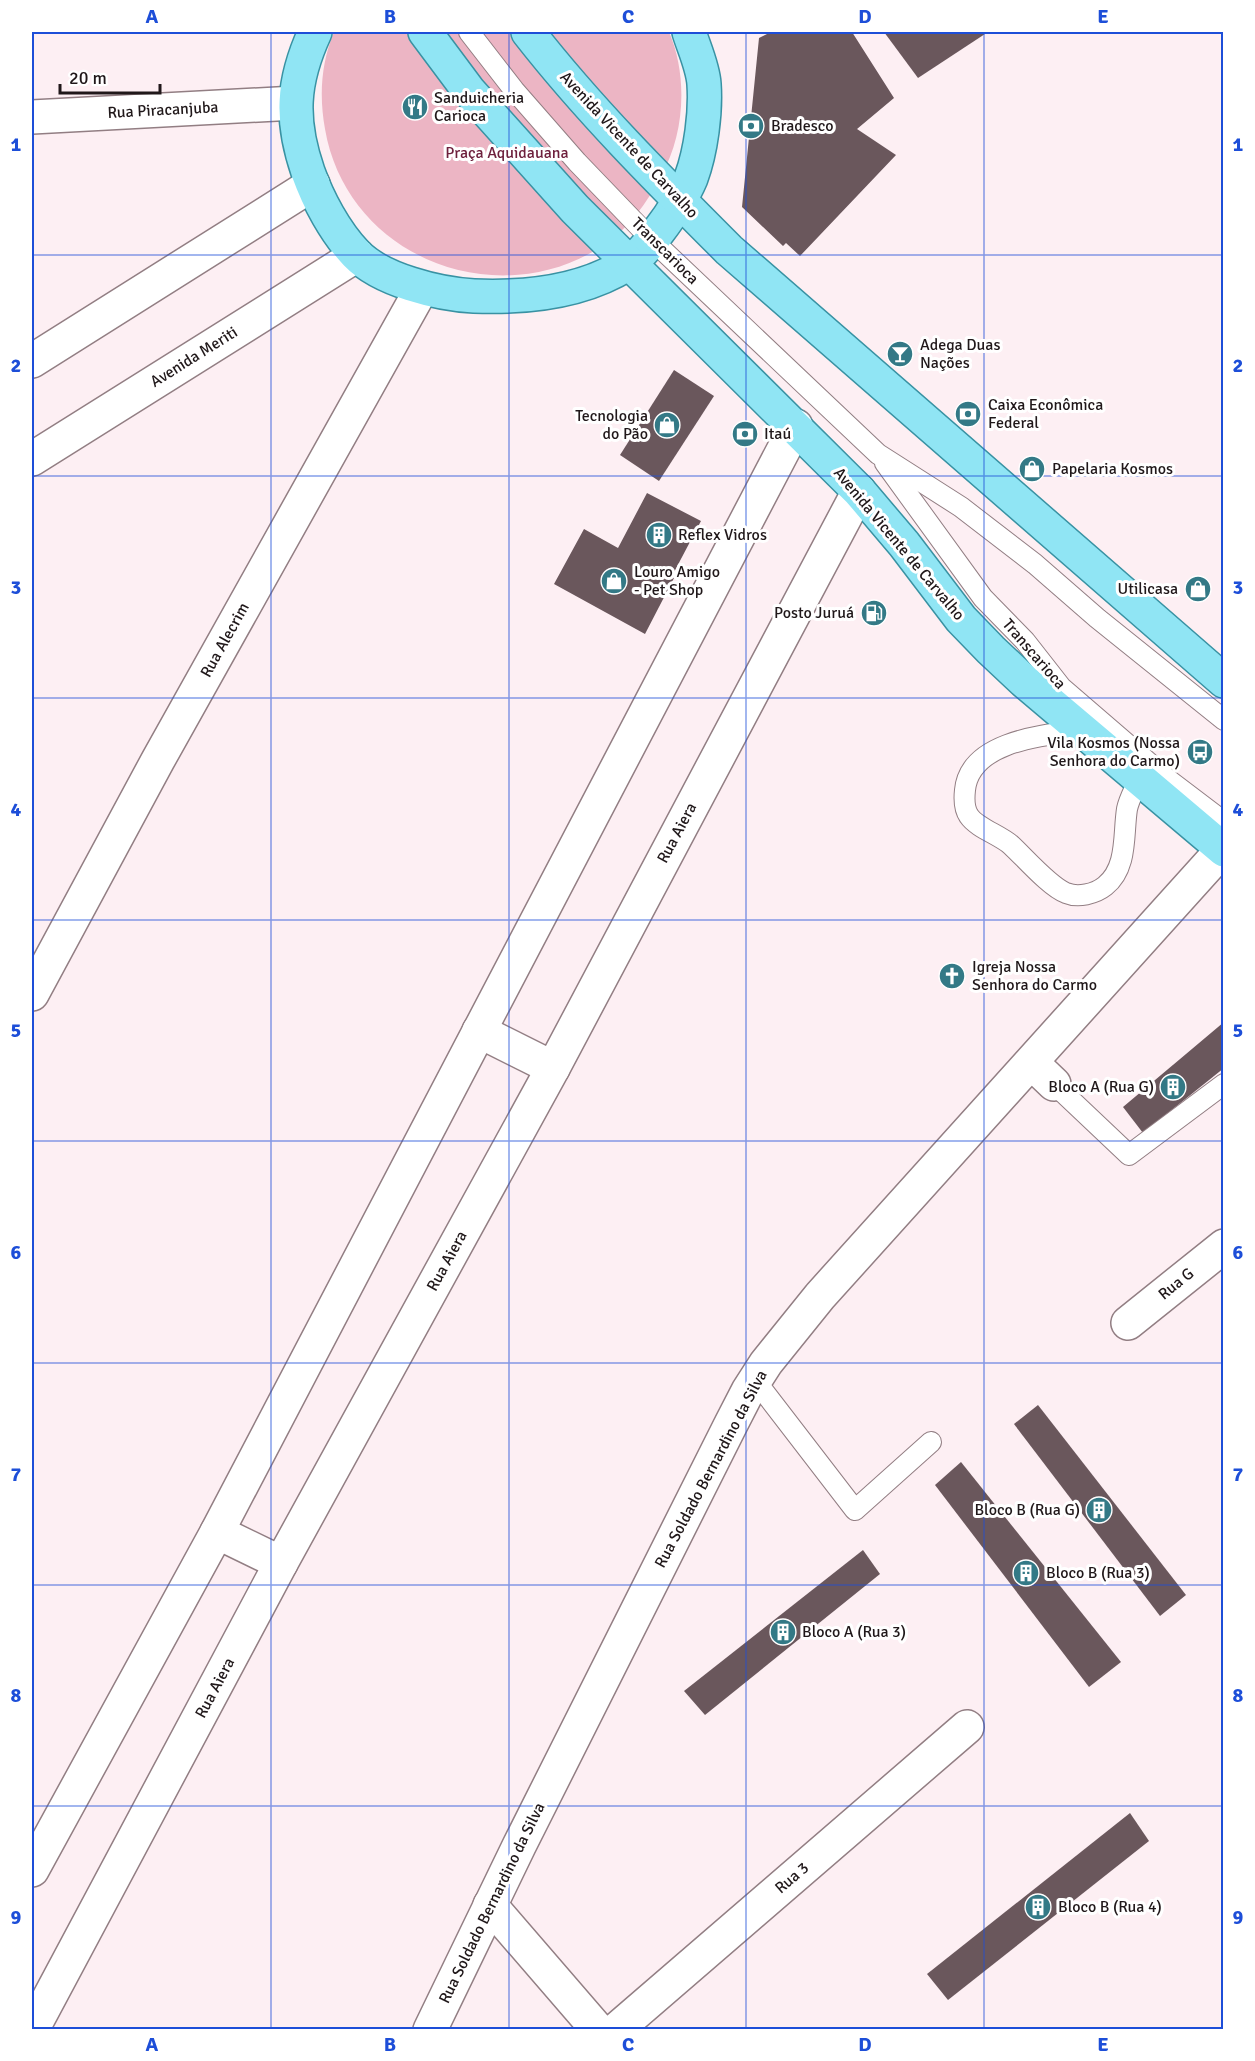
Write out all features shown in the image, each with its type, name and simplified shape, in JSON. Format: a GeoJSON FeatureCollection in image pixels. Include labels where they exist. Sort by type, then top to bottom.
{"type":"FeatureCollection","features":[{"type":"Feature","properties":{"kind":"main road"},"geometry":{"type":"LineString","coordinates":[[315,32],[299,78],[295,103],[296,127],[302,154],[313,184],[332,221],[357,255],[384,273],[422,288],[458,295],[495,297],[564,288],[603,277],[629,263],[652,240],[680,201],[692,176],[702,133],[704,82],[714,32]]}},
{"type":"Feature","properties":{"kind":"main road","name":"Avenida Vicente de Carvalho"},"geometry":{"type":"LineString","coordinates":[[425,32],[469,91],[575,209],[859,491],[911,553],[961,619],[1024,681],[1139,779],[1223,840]]}},
{"type":"Feature","properties":{"kind":"main road","name":"Avenida Vicente de Carvalho"},"geometry":{"type":"LineString","coordinates":[[528,32],[557,69],[729,250],[1224,681]]}},
{"type":"Feature","properties":{"kind":"main road"},"geometry":{"type":"LineString","coordinates":[[689,32],[704,82]]}},
{"type":"Feature","properties":{"kind":"street","name":"Rua Piracanjuba"},"geometry":{"type":"LineString","coordinates":[[32,117],[295,103]]}},
{"type":"Feature","properties":{"kind":"street"},"geometry":{"type":"LineString","coordinates":[[32,361],[313,184]]}},
{"type":"Feature","properties":{"kind":"street","name":"Avenida Meriti"},"geometry":{"type":"LineString","coordinates":[[32,459],[357,255]]}},
{"type":"Feature","properties":{"kind":"street","name":"Rua Alecrim"},"geometry":{"type":"LineString","coordinates":[[32,994],[158,760],[422,288]]}},
{"type":"Feature","properties":{"kind":"street"},"geometry":{"type":"LineString","coordinates":[[32,1870],[217,1532],[796,426]]}},
{"type":"Feature","properties":{"kind":"street","name":"Rua Aiera"},"geometry":{"type":"LineString","coordinates":[[32,2030],[282,1563],[553,1068],[859,491]]}},
{"type":"Feature","properties":{"kind":"street","name":"Rua Soldado Bernardino da Silva"},"geometry":{"type":"LineString","coordinates":[[430,2030],[730,1424],[766,1363],[820,1296],[1043,1073],[1223,840]]}},
{"type":"Feature","properties":{"kind":"street"},"geometry":{"type":"LineString","coordinates":[[479,1031],[553,1068]]}},
{"type":"Feature","properties":{"kind":"street","name":"Rua G"},"geometry":{"type":"LineString","coordinates":[[1128,1323],[1224,1246]]}},
{"type":"Feature","properties":{"kind":"street"},"geometry":{"type":"LineString","coordinates":[[217,1532],[282,1563]]}},
{"type":"Feature","properties":{"kind":"street","name":"Rua 3"},"geometry":{"type":"LineString","coordinates":[[616,2030],[967,1727]]}},
{"type":"Feature","properties":{"kind":"street"},"geometry":{"type":"LineString","coordinates":[[490,1905],[598,2030]]}},
{"type":"Feature","properties":{"kind":"lane","name":"Transcarioca"},"geometry":{"type":"LineString","coordinates":[[469,32],[513,90],[577,162],[652,240],[878,454],[983,598],[1025,641],[1061,687],[1170,781],[1223,840]]}},
{"type":"Feature","properties":{"kind":"lane","name":"Transcarioca"},"geometry":{"type":"LineString","coordinates":[[878,454],[961,507],[1035,564],[1097,618],[1224,720]]}},
{"type":"Feature","properties":{"kind":"lane"},"geometry":{"type":"LineString","coordinates":[[1082,730],[1038,735],[1014,742],[994,751],[974,765],[966,780],[964,798],[969,816],[1008,843],[1056,887],[1066,893],[1083,895],[1095,892],[1113,878],[1119,865],[1124,843],[1128,806],[1139,779]]}},
{"type":"Feature","properties":{"kind":"lane"},"geometry":{"type":"LineString","coordinates":[[1043,1073],[1128,1155],[1224,1084]]}},
{"type":"Feature","properties":{"kind":"lane"},"geometry":{"type":"LineString","coordinates":[[755,1380],[855,1510],[931,1442]]}},
{"type":"Feature","properties":{"kind":"green space","name":"Praça Aquidauana"},"geometry":{"type":"Polygon","coordinates":[[[334,32],[669,32],[679,67],[681,105],[679,124],[669,160],[650,196],[621,231],[604,245],[562,266],[518,275],[475,273],[433,262],[395,241],[363,211],[339,174],[325,129],[322,104],[322,80],[326,56],[334,32]]]}},
{"type":"Feature","properties":{"kind":"building"},"geometry":{"type":"Polygon","coordinates":[[[771,32],[852,32],[894,98],[857,129],[896,155],[800,256],[786,243],[783,246],[742,207],[759,38],[771,32]]]}},
{"type":"Feature","properties":{"kind":"building"},"geometry":{"type":"Polygon","coordinates":[[[884,32],[988,32],[918,78],[884,32]]]}},
{"type":"Feature","properties":{"kind":"building","name":"Tecnologia do Pão"},"geometry":{"type":"Polygon","coordinates":[[[674,370],[714,396],[659,481],[620,455],[674,370]]]}},
{"type":"Feature","properties":{"kind":"building","name":"Louro Amigo - Pet Shop"},"geometry":{"type":"Polygon","coordinates":[[[647,493],[701,521],[672,576],[659,569],[674,578],[645,634],[554,584],[584,529],[618,548],[647,493]]]}},
{"type":"Feature","properties":{"kind":"building","name":"Bloco A (Rua G)"},"geometry":{"type":"Polygon","coordinates":[[[1224,1022],[1224,1068],[1143,1133],[1123,1107],[1224,1022]]]}},
{"type":"Feature","properties":{"kind":"building","name":"Bloco B (Rua G)"},"geometry":{"type":"Polygon","coordinates":[[[1038,1405],[1186,1595],[1160,1616],[1014,1424],[1038,1405]]]}},
{"type":"Feature","properties":{"kind":"building","name":"Bloco B (Rua 3)"},"geometry":{"type":"Polygon","coordinates":[[[961,1462],[1121,1662],[1089,1687],[935,1485],[961,1462]]]}},
{"type":"Feature","properties":{"kind":"building","name":"Bloco A (Rua 3)"},"geometry":{"type":"Polygon","coordinates":[[[863,1550],[880,1574],[705,1715],[684,1691],[863,1550]]]}},
{"type":"Feature","properties":{"kind":"building","name":"Bloco B (Rua 4)"},"geometry":{"type":"Polygon","coordinates":[[[1130,1813],[1149,1841],[948,2000],[927,1974],[1130,1813]]]}},
{"type":"Feature","properties":{"kind":"place","name":"Sanduicheria Carioca"},"geometry":{"type":"Point","coordinates":[415,107]}},
{"type":"Feature","properties":{"kind":"place","name":"Bradesco"},"geometry":{"type":"Point","coordinates":[751,126]}},
{"type":"Feature","properties":{"kind":"place","name":"Adega Duas Nações"},"geometry":{"type":"Point","coordinates":[900,354]}},
{"type":"Feature","properties":{"kind":"place","name":"Caixa Econômica Federal"},"geometry":{"type":"Point","coordinates":[968,414]}},
{"type":"Feature","properties":{"kind":"place","name":"Tecnologia do Pão"},"geometry":{"type":"Point","coordinates":[667,425]}},
{"type":"Feature","properties":{"kind":"place","name":"Itaú"},"geometry":{"type":"Point","coordinates":[745,434]}},
{"type":"Feature","properties":{"kind":"place","name":"Papelaria Kosmos"},"geometry":{"type":"Point","coordinates":[1032,469]}},
{"type":"Feature","properties":{"kind":"place","name":"Reflex Vidros"},"geometry":{"type":"Point","coordinates":[659,535]}},
{"type":"Feature","properties":{"kind":"place","name":"Louro Amigo - Pet Shop"},"geometry":{"type":"Point","coordinates":[614,581]}},
{"type":"Feature","properties":{"kind":"place","name":"Utilicasa"},"geometry":{"type":"Point","coordinates":[1198,589]}},
{"type":"Feature","properties":{"kind":"place","name":"Posto Juruá"},"geometry":{"type":"Point","coordinates":[874,613]}},
{"type":"Feature","properties":{"kind":"place","name":"Vila Kosmos (Nossa Senhora do Carmo)"},"geometry":{"type":"Point","coordinates":[1200,752]}},
{"type":"Feature","properties":{"kind":"place","name":"Igreja Nossa Senhora do Carmo"},"geometry":{"type":"Point","coordinates":[952,976]}},
{"type":"Feature","properties":{"kind":"place","name":"Bloco A (Rua G)"},"geometry":{"type":"Point","coordinates":[1173,1087]}},
{"type":"Feature","properties":{"kind":"place","name":"Bloco B (Rua G)"},"geometry":{"type":"Point","coordinates":[1099,1510]}},
{"type":"Feature","properties":{"kind":"place","name":"Bloco B (Rua 3)"},"geometry":{"type":"Point","coordinates":[1026,1573]}},
{"type":"Feature","properties":{"kind":"place","name":"Bloco A (Rua 3)"},"geometry":{"type":"Point","coordinates":[783,1632]}},
{"type":"Feature","properties":{"kind":"place","name":"Bloco B (Rua 4)"},"geometry":{"type":"Point","coordinates":[1038,1907]}}]}
